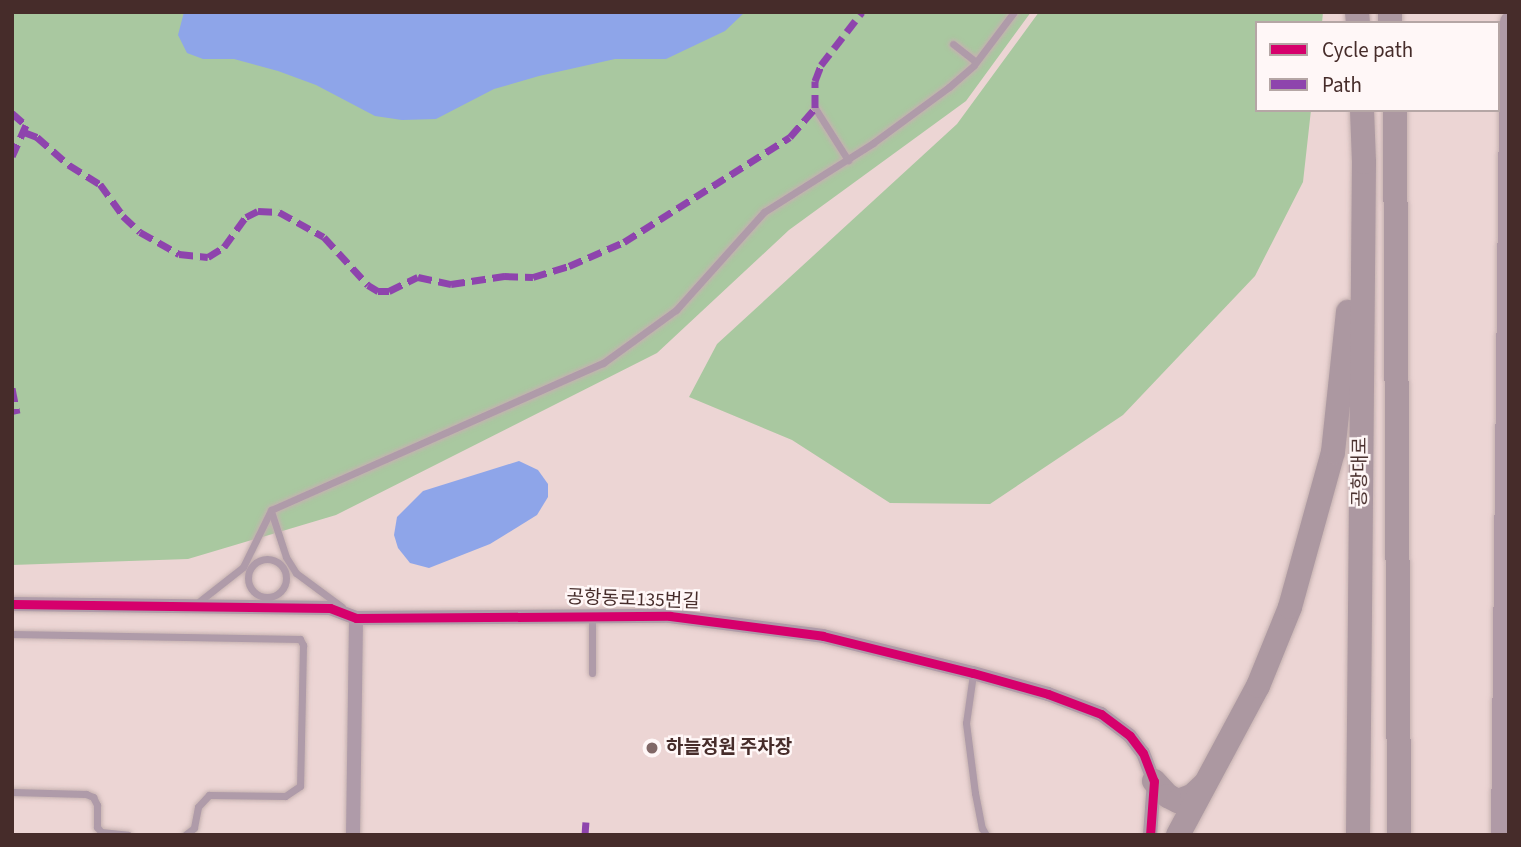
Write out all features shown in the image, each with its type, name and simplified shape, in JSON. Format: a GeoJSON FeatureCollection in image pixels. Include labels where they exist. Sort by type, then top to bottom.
{"type":"FeatureCollection","features":[{"type":"Feature","properties":{"kind":"highway","name":"공항대로"},"geometry":{"type":"LineString","coordinates":[[1358,835],[1364,162],[1362,112]]}},
{"type":"Feature","properties":{"kind":"highway","name":"공항대로"},"geometry":{"type":"LineString","coordinates":[[1395,112],[1399,835]]}},
{"type":"Feature","properties":{"kind":"highway"},"geometry":{"type":"LineString","coordinates":[[1178,835],[1273,653],[1321,503],[1333,452],[1364,162]]}},
{"type":"Feature","properties":{"kind":"highway"},"geometry":{"type":"LineString","coordinates":[[1154,780],[1168,796],[1178,801],[1192,796],[1206,782]]}},
{"type":"Feature","properties":{"kind":"main road"},"geometry":{"type":"LineString","coordinates":[[1500,835],[1509,21]]}},
{"type":"Feature","properties":{"kind":"street","name":"공항동로135번길"},"geometry":{"type":"LineString","coordinates":[[12,604],[192,606],[267,602],[330,608],[356,618],[670,616],[751,624],[823,636],[1048,694],[1101,714],[1130,736],[1143,753],[1154,780],[1150,835]]}},
{"type":"Feature","properties":{"kind":"street"},"geometry":{"type":"LineString","coordinates":[[353,835],[356,618]]}},
{"type":"Feature","properties":{"kind":"lane"},"geometry":{"type":"LineString","coordinates":[[271,510],[288,568],[284,588],[267,602],[251,590],[246,570],[271,510],[603,363],[677,310],[764,212],[848,160],[939,95],[976,61],[1014,12]]}},
{"type":"Feature","properties":{"kind":"lane"},"geometry":{"type":"LineString","coordinates":[[953,44],[976,61]]}},
{"type":"Feature","properties":{"kind":"lane"},"geometry":{"type":"LineString","coordinates":[[815,108],[848,160]]}},
{"type":"Feature","properties":{"kind":"lane"},"geometry":{"type":"LineString","coordinates":[[192,606],[263,560],[275,561],[288,568],[356,618]]}},
{"type":"Feature","properties":{"kind":"lane"},"geometry":{"type":"LineString","coordinates":[[592,616],[592,673]]}},
{"type":"Feature","properties":{"kind":"lane"},"geometry":{"type":"LineString","coordinates":[[12,634],[293,636],[300,639],[303,645],[300,786],[285,796],[209,795],[198,807],[194,828],[185,835]]}},
{"type":"Feature","properties":{"kind":"lane"},"geometry":{"type":"LineString","coordinates":[[973,673],[966,723],[975,793],[986,835]]}},
{"type":"Feature","properties":{"kind":"lane"},"geometry":{"type":"LineString","coordinates":[[12,792],[86,794],[93,797],[97,805],[97,827],[101,832],[128,835]]}},
{"type":"Feature","properties":{"kind":"green space"},"geometry":{"type":"Polygon","coordinates":[[[12,12],[1031,12],[966,101],[789,230],[657,353],[336,515],[188,559],[12,565],[12,12]]]}},
{"type":"Feature","properties":{"kind":"green space"},"geometry":{"type":"Polygon","coordinates":[[[1039,12],[1323,12],[1322,21],[1255,21],[1255,112],[1311,112],[1303,182],[1255,276],[1123,415],[990,504],[890,503],[792,440],[689,397],[717,344],[957,124],[1039,12]]]}},
{"type":"Feature","properties":{"kind":"water"},"geometry":{"type":"Polygon","coordinates":[[[184,12],[745,12],[725,31],[666,59],[615,59],[539,76],[494,89],[436,119],[402,120],[375,116],[316,85],[278,71],[234,59],[203,59],[187,53],[178,35],[184,12]]]}},
{"type":"Feature","properties":{"kind":"water"},"geometry":{"type":"Polygon","coordinates":[[[519,461],[538,470],[548,484],[548,497],[537,515],[490,544],[429,568],[410,563],[398,548],[394,535],[397,517],[423,491],[519,461]]]}},
{"type":"Feature","properties":{"kind":"marked path"},"geometry":{"type":"LineString","coordinates":[[24,132],[37,137],[69,165],[100,184],[123,216],[140,232],[179,254],[208,257],[224,247],[246,217],[258,211],[279,212],[324,237],[368,285],[378,291],[389,291],[418,277],[451,284],[504,276],[533,277],[569,266],[624,242],[790,137],[815,108],[815,81],[821,65],[862,12]]}},
{"type":"Feature","properties":{"kind":"marked path"},"geometry":{"type":"LineString","coordinates":[[12,113],[26,125],[12,156]]}},
{"type":"Feature","properties":{"kind":"marked path"},"geometry":{"type":"LineString","coordinates":[[12,388],[17,414]]}},
{"type":"Feature","properties":{"kind":"marked path"},"geometry":{"type":"LineString","coordinates":[[585,835],[586,822]]}},
{"type":"Feature","properties":{"kind":"cycle path"},"geometry":{"type":"LineString","coordinates":[[12,604],[330,608],[356,618],[670,616],[823,636],[1048,694],[1101,714],[1130,736],[1143,753],[1154,781],[1150,835]]}},
{"type":"Feature","properties":{"kind":"place","name":"하늘정원 주차장"},"geometry":{"type":"Point","coordinates":[652,748]}}]}
